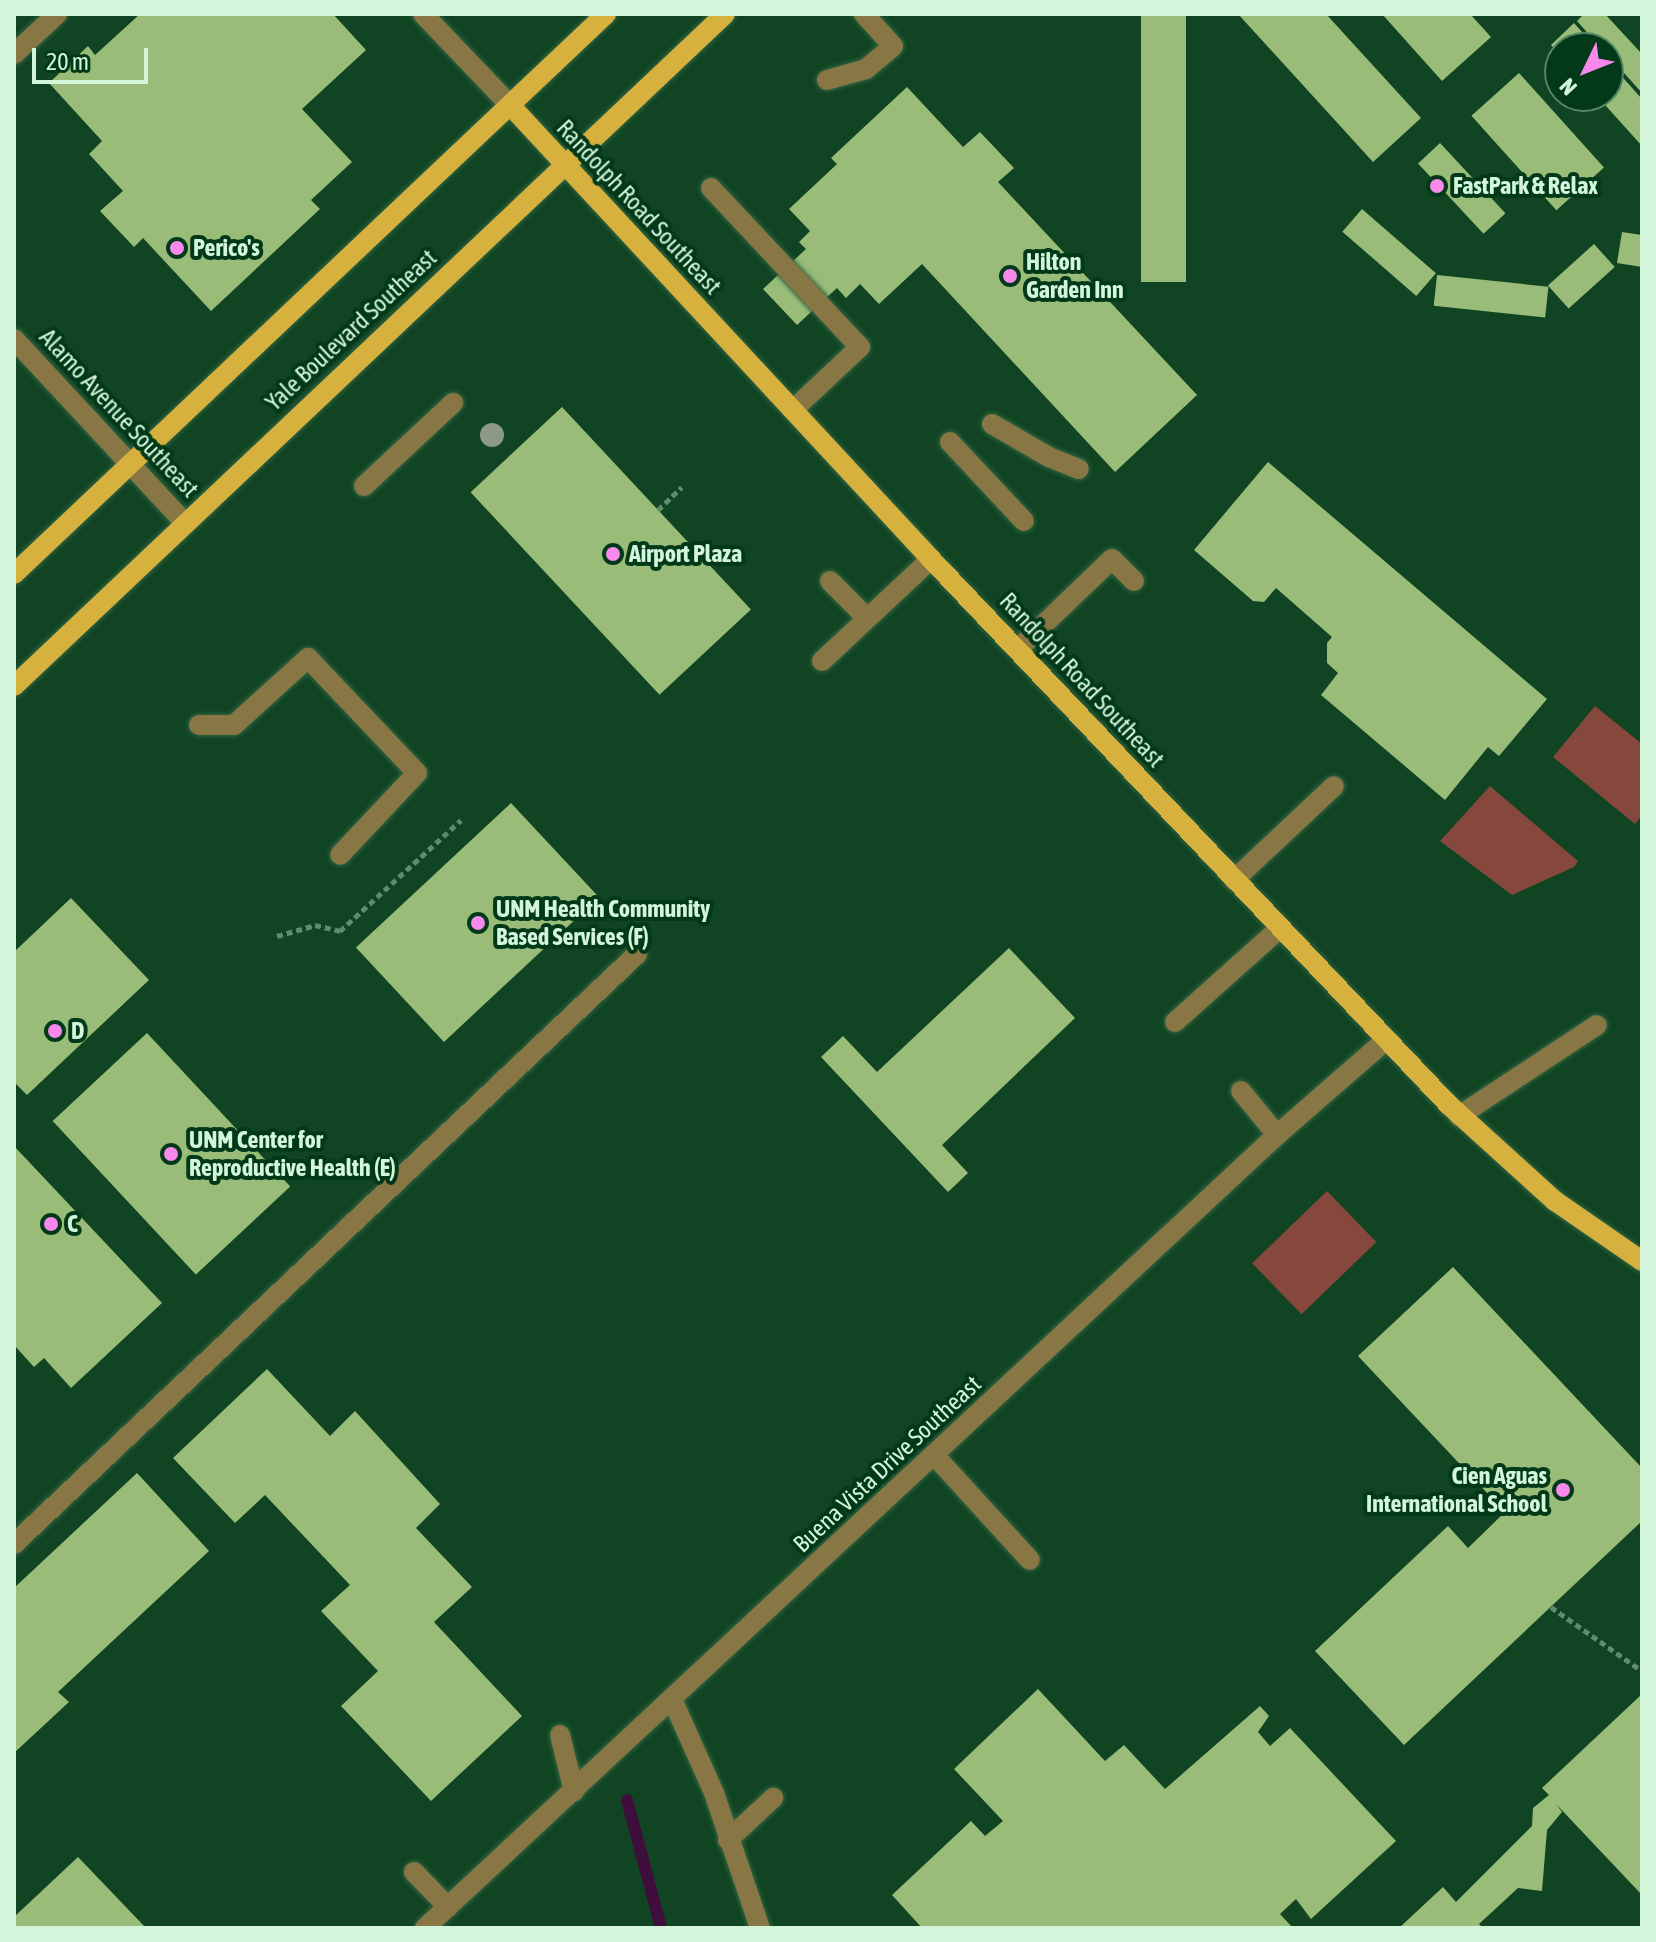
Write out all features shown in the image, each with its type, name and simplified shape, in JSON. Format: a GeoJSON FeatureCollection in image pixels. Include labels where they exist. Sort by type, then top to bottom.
{"type":"FeatureCollection","features":[{"type":"Feature","properties":{"kind":"main road"},"geometry":{"type":"LineString","coordinates":[[14,574],[606,14]]}},
{"type":"Feature","properties":{"kind":"main road","name":"Yale Boulevard Southeast"},"geometry":{"type":"LineString","coordinates":[[14,686],[725,14]]}},
{"type":"Feature","properties":{"kind":"main road","name":"Randolph Road Southeast"},"geometry":{"type":"LineString","coordinates":[[510,105],[931,559],[1459,1116],[1555,1201],[1642,1261]]}},
{"type":"Feature","properties":{"kind":"street"},"geometry":{"type":"LineString","coordinates":[[14,54],[57,14]]}},
{"type":"Feature","properties":{"kind":"street"},"geometry":{"type":"LineString","coordinates":[[423,14],[510,105]]}},
{"type":"Feature","properties":{"kind":"street"},"geometry":{"type":"LineString","coordinates":[[827,80],[866,69],[893,46],[864,14]]}},
{"type":"Feature","properties":{"kind":"street"},"geometry":{"type":"LineString","coordinates":[[711,188],[860,347],[793,410]]}},
{"type":"Feature","properties":{"kind":"street","name":"Alamo Avenue Southeast"},"geometry":{"type":"LineString","coordinates":[[14,339],[185,523]]}},
{"type":"Feature","properties":{"kind":"street"},"geometry":{"type":"LineString","coordinates":[[364,486],[453,403]]}},
{"type":"Feature","properties":{"kind":"street"},"geometry":{"type":"LineString","coordinates":[[992,424],[1049,457],[1079,469]]}},
{"type":"Feature","properties":{"kind":"street"},"geometry":{"type":"LineString","coordinates":[[950,442],[1024,521]]}},
{"type":"Feature","properties":{"kind":"street"},"geometry":{"type":"LineString","coordinates":[[822,661],[931,559]]}},
{"type":"Feature","properties":{"kind":"street"},"geometry":{"type":"LineString","coordinates":[[1018,649],[1112,559],[1134,581]]}},
{"type":"Feature","properties":{"kind":"street"},"geometry":{"type":"LineString","coordinates":[[830,581],[867,618]]}},
{"type":"Feature","properties":{"kind":"street"},"geometry":{"type":"LineString","coordinates":[[199,725],[234,725],[308,658],[417,773],[340,855]]}},
{"type":"Feature","properties":{"kind":"street"},"geometry":{"type":"LineString","coordinates":[[1234,880],[1334,786]]}},
{"type":"Feature","properties":{"kind":"street"},"geometry":{"type":"LineString","coordinates":[[1175,1022],[1279,929]]}},
{"type":"Feature","properties":{"kind":"street"},"geometry":{"type":"LineString","coordinates":[[14,1544],[637,954]]}},
{"type":"Feature","properties":{"kind":"street"},"geometry":{"type":"LineString","coordinates":[[1459,1116],[1597,1025]]}},
{"type":"Feature","properties":{"kind":"street","name":"Buena Vista Drive Southeast"},"geometry":{"type":"LineString","coordinates":[[425,1928],[1277,1135],[1386,1040]]}},
{"type":"Feature","properties":{"kind":"street"},"geometry":{"type":"LineString","coordinates":[[1241,1091],[1277,1135]]}},
{"type":"Feature","properties":{"kind":"street"},"geometry":{"type":"LineString","coordinates":[[934,1455],[1030,1560]]}},
{"type":"Feature","properties":{"kind":"street"},"geometry":{"type":"LineString","coordinates":[[672,1699],[714,1793],[760,1928]]}},
{"type":"Feature","properties":{"kind":"street"},"geometry":{"type":"LineString","coordinates":[[560,1735],[574,1791]]}},
{"type":"Feature","properties":{"kind":"street"},"geometry":{"type":"LineString","coordinates":[[728,1840],[773,1798]]}},
{"type":"Feature","properties":{"kind":"street"},"geometry":{"type":"LineString","coordinates":[[414,1872],[448,1907]]}},
{"type":"Feature","properties":{"kind":"path"},"geometry":{"type":"LineString","coordinates":[[658,510],[682,487]]}},
{"type":"Feature","properties":{"kind":"path"},"geometry":{"type":"LineString","coordinates":[[277,936],[315,925],[340,931],[461,820]]}},
{"type":"Feature","properties":{"kind":"path"},"geometry":{"type":"LineString","coordinates":[[1551,1607],[1642,1671]]}},
{"type":"Feature","properties":{"kind":"shaded area"},"geometry":{"type":"Polygon","coordinates":[[[1595,706],[1642,744],[1642,815],[1635,824],[1553,757],[1595,706]]]}},
{"type":"Feature","properties":{"kind":"shaded area"},"geometry":{"type":"Polygon","coordinates":[[[1490,786],[1578,861],[1574,867],[1512,895],[1440,841],[1490,786]]]}},
{"type":"Feature","properties":{"kind":"shaded area"},"geometry":{"type":"Polygon","coordinates":[[[1327,1191],[1376,1242],[1302,1314],[1252,1263],[1327,1191]]]}},
{"type":"Feature","properties":{"kind":"building"},"geometry":{"type":"Polygon","coordinates":[[[140,14],[333,14],[366,50],[302,109],[352,162],[311,200],[320,209],[211,311],[143,238],[134,247],[100,211],[123,191],[89,154],[102,141],[49,83],[88,46],[95,55],[140,14]]]}},
{"type":"Feature","properties":{"kind":"building"},"geometry":{"type":"Polygon","coordinates":[[[1141,14],[1186,14],[1186,282],[1141,282],[1141,14]]]}},
{"type":"Feature","properties":{"kind":"building"},"geometry":{"type":"Polygon","coordinates":[[[1238,14],[1326,14],[1421,118],[1373,162],[1238,14]]]}},
{"type":"Feature","properties":{"kind":"building"},"geometry":{"type":"Polygon","coordinates":[[[1382,14],[1470,14],[1491,37],[1442,81],[1382,14]]]}},
{"type":"Feature","properties":{"kind":"building"},"geometry":{"type":"Polygon","coordinates":[[[1584,14],[1605,14],[1622,32],[1587,32],[1577,21],[1584,14]]]}},
{"type":"Feature","properties":{"kind":"building"},"geometry":{"type":"Polygon","coordinates":[[[1574,23],[1582,32],[1565,32],[1574,23]]]}},
{"type":"Feature","properties":{"kind":"building"},"geometry":{"type":"Polygon","coordinates":[[[1624,35],[1642,54],[1642,93],[1624,73],[1624,35]]]}},
{"type":"Feature","properties":{"kind":"building"},"geometry":{"type":"Polygon","coordinates":[[[1519,73],[1544,101],[1544,112],[1554,112],[1604,167],[1556,210],[1471,116],[1519,73]]]}},
{"type":"Feature","properties":{"kind":"building"},"geometry":{"type":"Polygon","coordinates":[[[1624,79],[1642,99],[1642,146],[1611,112],[1624,112],[1624,79]]]}},
{"type":"Feature","properties":{"kind":"building","name":"Hilton Garden Inn"},"geometry":{"type":"Polygon","coordinates":[[[907,87],[963,147],[980,132],[1014,168],[998,182],[1197,395],[1115,472],[922,264],[879,304],[860,284],[846,298],[837,288],[797,325],[763,289],[806,249],[799,242],[810,231],[789,209],[837,164],[831,158],[907,87]]]}},
{"type":"Feature","properties":{"kind":"building"},"geometry":{"type":"Polygon","coordinates":[[[1440,143],[1505,213],[1484,234],[1418,163],[1440,143]]]}},
{"type":"Feature","properties":{"kind":"building"},"geometry":{"type":"Polygon","coordinates":[[[1362,209],[1436,273],[1416,296],[1342,232],[1362,209]]]}},
{"type":"Feature","properties":{"kind":"building"},"geometry":{"type":"Polygon","coordinates":[[[1622,232],[1642,235],[1642,267],[1617,263],[1622,232]]]}},
{"type":"Feature","properties":{"kind":"building"},"geometry":{"type":"Polygon","coordinates":[[[1594,244],[1615,267],[1569,309],[1548,285],[1594,244]]]}},
{"type":"Feature","properties":{"kind":"building"},"geometry":{"type":"Polygon","coordinates":[[[1437,275],[1548,287],[1545,318],[1434,306],[1437,275]]]}},
{"type":"Feature","properties":{"kind":"building","name":"Airport Plaza"},"geometry":{"type":"Polygon","coordinates":[[[562,407],[751,610],[659,695],[471,492],[562,407]]]}},
{"type":"Feature","properties":{"kind":"building"},"geometry":{"type":"Polygon","coordinates":[[[1268,462],[1547,699],[1499,756],[1488,747],[1445,800],[1321,695],[1338,673],[1327,663],[1327,643],[1332,637],[1276,588],[1264,602],[1253,601],[1194,550],[1268,462]]]}},
{"type":"Feature","properties":{"kind":"building","name":"UNM Health Community Based Services (F)"},"geometry":{"type":"Polygon","coordinates":[[[511,803],[599,897],[444,1042],[356,948],[511,803]]]}},
{"type":"Feature","properties":{"kind":"building","name":"D"},"geometry":{"type":"Polygon","coordinates":[[[71,898],[149,980],[27,1095],[14,1082],[14,952],[71,898]]]}},
{"type":"Feature","properties":{"kind":"building"},"geometry":{"type":"Polygon","coordinates":[[[1009,948],[1075,1018],[942,1145],[968,1173],[948,1192],[821,1057],[843,1036],[877,1072],[1009,948]]]}},
{"type":"Feature","properties":{"kind":"building","name":"UNM Center for Reproductive Health (E)"},"geometry":{"type":"Polygon","coordinates":[[[147,1033],[290,1187],[196,1275],[53,1121],[147,1033]]]}},
{"type":"Feature","properties":{"kind":"building","name":"C"},"geometry":{"type":"Polygon","coordinates":[[[14,1146],[162,1303],[71,1388],[44,1358],[34,1367],[14,1345],[14,1146]]]}},
{"type":"Feature","properties":{"kind":"building","name":"Cien Aguas International School"},"geometry":{"type":"Polygon","coordinates":[[[1453,1267],[1642,1468],[1642,1521],[1404,1745],[1315,1651],[1448,1526],[1468,1548],[1505,1512],[1358,1356],[1453,1267]]]}},
{"type":"Feature","properties":{"kind":"building"},"geometry":{"type":"Polygon","coordinates":[[[267,1369],[330,1436],[355,1411],[440,1504],[416,1528],[472,1587],[434,1622],[522,1716],[431,1801],[341,1706],[378,1671],[321,1611],[350,1585],[265,1495],[235,1523],[173,1458],[267,1369]]]}},
{"type":"Feature","properties":{"kind":"building"},"geometry":{"type":"Polygon","coordinates":[[[137,1473],[209,1551],[58,1692],[69,1702],[14,1753],[14,1588],[137,1473]]]}},
{"type":"Feature","properties":{"kind":"building"},"geometry":{"type":"Polygon","coordinates":[[[1038,1689],[1105,1761],[1124,1745],[1165,1789],[1260,1706],[1269,1716],[1258,1732],[1270,1746],[1290,1728],[1396,1841],[1311,1919],[1296,1899],[1280,1914],[1293,1928],[922,1928],[892,1895],[971,1821],[985,1836],[1003,1821],[954,1769],[1038,1689]]]}},
{"type":"Feature","properties":{"kind":"building"},"geometry":{"type":"Polygon","coordinates":[[[1642,1694],[1642,1895],[1556,1804],[1562,1812],[1547,1830],[1542,1891],[1518,1888],[1479,1924],[1483,1928],[1399,1928],[1443,1887],[1456,1902],[1532,1826],[1533,1808],[1549,1795],[1542,1788],[1642,1694]]]}},
{"type":"Feature","properties":{"kind":"building"},"geometry":{"type":"Polygon","coordinates":[[[78,1857],[146,1928],[14,1928],[14,1917],[78,1857]]]}},
{"type":"Feature","properties":{"kind":"waterway"},"geometry":{"type":"LineString","coordinates":[[627,1800],[661,1928]]}},
{"type":"Feature","properties":{"kind":"place","name":"FastPark & Relax"},"geometry":{"type":"Point","coordinates":[1437,186]}},
{"type":"Feature","properties":{"kind":"place","name":"Perico's"},"geometry":{"type":"Point","coordinates":[177,248]}},
{"type":"Feature","properties":{"kind":"place","name":"Hilton Garden Inn"},"geometry":{"type":"Point","coordinates":[1010,276]}},
{"type":"Feature","properties":{"kind":"place","name":"Airport Plaza"},"geometry":{"type":"Point","coordinates":[613,554]}},
{"type":"Feature","properties":{"kind":"place","name":"UNM Health Community Based Services (F)"},"geometry":{"type":"Point","coordinates":[478,923]}},
{"type":"Feature","properties":{"kind":"place","name":"D"},"geometry":{"type":"Point","coordinates":[55,1031]}},
{"type":"Feature","properties":{"kind":"place","name":"UNM Center for Reproductive Health (E)"},"geometry":{"type":"Point","coordinates":[171,1154]}},
{"type":"Feature","properties":{"kind":"place","name":"C"},"geometry":{"type":"Point","coordinates":[51,1224]}},
{"type":"Feature","properties":{"kind":"place","name":"Cien Aguas International School"},"geometry":{"type":"Point","coordinates":[1563,1490]}}]}
